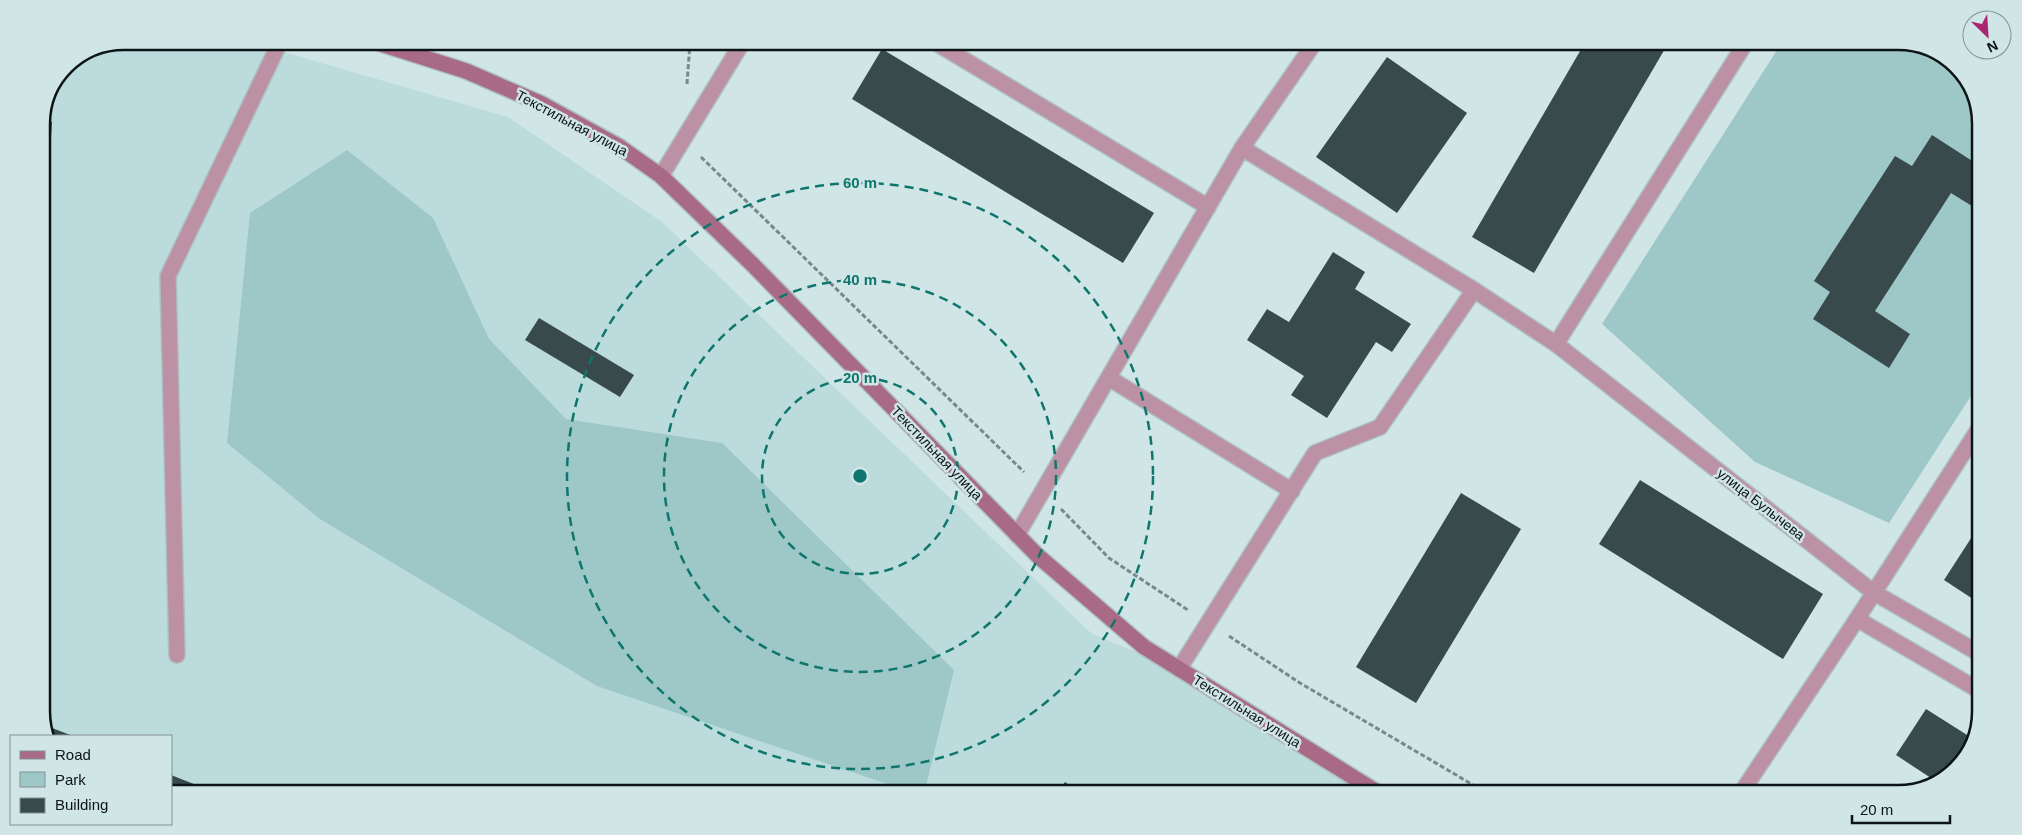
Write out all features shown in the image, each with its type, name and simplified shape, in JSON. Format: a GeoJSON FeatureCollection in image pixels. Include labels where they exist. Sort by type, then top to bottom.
{"type":"FeatureCollection","features":[{"type":"Feature","properties":{"kind":"main road","name":"Текстильная улица"},"geometry":{"type":"LineString","coordinates":[[400,50],[466,71],[542,104],[620,147],[661,176],[753,265],[1038,556],[1144,647],[1366,785]]}},
{"type":"Feature","properties":{"kind":"street"},"geometry":{"type":"LineString","coordinates":[[176,655],[168,276],[276,50]]}},
{"type":"Feature","properties":{"kind":"street"},"geometry":{"type":"LineString","coordinates":[[661,176],[738,50]]}},
{"type":"Feature","properties":{"kind":"street"},"geometry":{"type":"LineString","coordinates":[[948,50],[1208,207]]}},
{"type":"Feature","properties":{"kind":"street"},"geometry":{"type":"LineString","coordinates":[[1017,534],[1242,148],[1310,50]]}},
{"type":"Feature","properties":{"kind":"street"},"geometry":{"type":"LineString","coordinates":[[1556,344],[1741,50]]}},
{"type":"Feature","properties":{"kind":"street","name":"улица Булычева"},"geometry":{"type":"LineString","coordinates":[[1242,148],[1474,290],[1556,344],[1873,592],[1972,649]]}},
{"type":"Feature","properties":{"kind":"street"},"geometry":{"type":"LineString","coordinates":[[1179,669],[1316,453],[1380,428],[1474,290]]}},
{"type":"Feature","properties":{"kind":"street"},"geometry":{"type":"LineString","coordinates":[[1109,378],[1292,491]]}},
{"type":"Feature","properties":{"kind":"street"},"geometry":{"type":"LineString","coordinates":[[1745,785],[1857,619],[1972,439]]}},
{"type":"Feature","properties":{"kind":"street"},"geometry":{"type":"LineString","coordinates":[[1857,619],[1972,686]]}},
{"type":"Feature","properties":{"kind":"shaded area"},"geometry":{"type":"Polygon","coordinates":[[[277,50],[508,117],[662,222],[1092,634],[1179,669],[1352,785],[172,785],[172,735],[54,735],[50,716],[50,124],[51,109],[62,83],[83,62],[109,51],[277,50]]]}},
{"type":"Feature","properties":{"kind":"green space"},"geometry":{"type":"Polygon","coordinates":[[[1777,50],[1913,51],[1943,65],[1957,79],[1966,95],[1972,119],[1972,394],[1889,523],[1755,462],[1602,324],[1777,50]]]}},
{"type":"Feature","properties":{"kind":"green space"},"geometry":{"type":"Polygon","coordinates":[[[347,150],[433,218],[489,339],[566,419],[722,443],[954,670],[926,785],[890,785],[597,686],[320,519],[227,443],[250,213],[347,150]]]}},
{"type":"Feature","properties":{"kind":"building"},"geometry":{"type":"Polygon","coordinates":[[[881,50],[884,50],[1154,213],[1123,263],[852,99],[881,50]]]}},
{"type":"Feature","properties":{"kind":"building"},"geometry":{"type":"Polygon","coordinates":[[[1581,50],[1664,50],[1534,273],[1472,237],[1581,50]]]}},
{"type":"Feature","properties":{"kind":"building"},"geometry":{"type":"Polygon","coordinates":[[[1387,57],[1467,113],[1397,213],[1316,157],[1387,57]]]}},
{"type":"Feature","properties":{"kind":"building"},"geometry":{"type":"Polygon","coordinates":[[[52,122],[50,154],[50,124],[52,122]]]}},
{"type":"Feature","properties":{"kind":"building"},"geometry":{"type":"Polygon","coordinates":[[[1932,135],[1972,161],[1972,206],[1951,193],[1875,311],[1910,334],[1889,368],[1813,319],[1830,292],[1814,281],[1895,156],[1912,166],[1932,135]]]}},
{"type":"Feature","properties":{"kind":"building"},"geometry":{"type":"Polygon","coordinates":[[[1333,252],[1365,272],[1355,289],[1411,324],[1392,352],[1376,342],[1327,418],[1291,395],[1304,376],[1247,340],[1267,309],[1289,322],[1333,252]]]}},
{"type":"Feature","properties":{"kind":"building"},"geometry":{"type":"Polygon","coordinates":[[[539,318],[634,375],[620,397],[525,340],[539,318]]]}},
{"type":"Feature","properties":{"kind":"building"},"geometry":{"type":"Polygon","coordinates":[[[1640,480],[1823,594],[1783,659],[1599,544],[1640,480]]]}},
{"type":"Feature","properties":{"kind":"building"},"geometry":{"type":"Polygon","coordinates":[[[1461,493],[1521,529],[1416,703],[1356,667],[1461,493]]]}},
{"type":"Feature","properties":{"kind":"building"},"geometry":{"type":"Polygon","coordinates":[[[1972,537],[1972,598],[1944,580],[1972,537]]]}},
{"type":"Feature","properties":{"kind":"building"},"geometry":{"type":"Polygon","coordinates":[[[1926,709],[1968,735],[1957,756],[1947,767],[1930,777],[1896,755],[1926,709]]]}},
{"type":"Feature","properties":{"kind":"building"},"geometry":{"type":"Polygon","coordinates":[[[52,728],[70,735],[54,735],[52,728]]]}},
{"type":"Feature","properties":{"kind":"building"},"geometry":{"type":"Polygon","coordinates":[[[172,775],[196,785],[172,785],[172,775]]]}}]}
